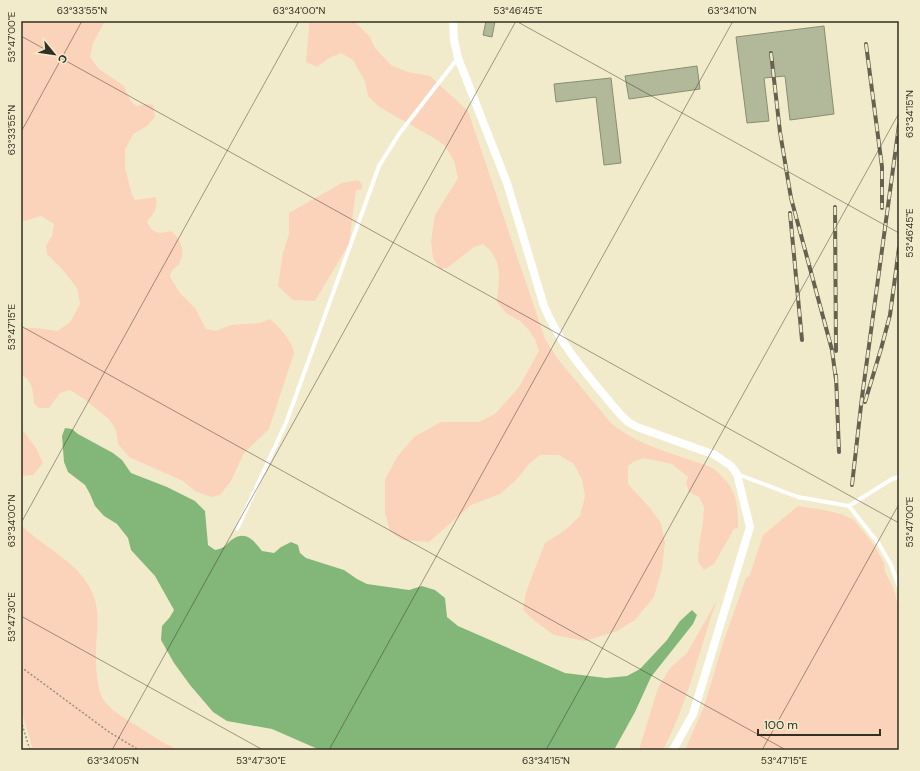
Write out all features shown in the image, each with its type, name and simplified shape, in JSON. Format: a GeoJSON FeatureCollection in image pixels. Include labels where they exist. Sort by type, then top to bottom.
{"type":"FeatureCollection","features":[{"type":"Feature","properties":{"kind":"street"},"geometry":{"type":"LineString","coordinates":[[453,21],[454,40],[458,58],[507,183],[544,306],[564,346],[628,422],[637,427],[715,455],[732,466],[737,474],[750,527],[693,714],[673,750]]}},
{"type":"Feature","properties":{"kind":"lane"},"geometry":{"type":"LineString","coordinates":[[237,529],[286,423],[379,166],[399,134],[458,58]]}},
{"type":"Feature","properties":{"kind":"lane"},"geometry":{"type":"LineString","coordinates":[[737,474],[798,496],[849,506],[879,544],[891,565],[899,587]]}},
{"type":"Feature","properties":{"kind":"lane"},"geometry":{"type":"LineString","coordinates":[[849,506],[892,479],[899,477]]}},
{"type":"Feature","properties":{"kind":"path"},"geometry":{"type":"LineString","coordinates":[[21,667],[109,732],[139,750]]}},
{"type":"Feature","properties":{"kind":"path"},"geometry":{"type":"LineString","coordinates":[[21,721],[30,750]]}},
{"type":"Feature","properties":{"kind":"shaded area"},"geometry":{"type":"Polygon","coordinates":[[[21,21],[105,21],[93,43],[90,57],[99,69],[124,86],[130,100],[136,106],[146,104],[153,105],[155,117],[147,126],[133,134],[125,150],[125,168],[132,195],[135,200],[156,197],[155,210],[147,221],[153,231],[162,233],[171,231],[177,237],[181,245],[182,258],[179,264],[173,269],[170,277],[180,293],[195,308],[206,329],[216,331],[231,325],[260,323],[270,319],[285,334],[291,343],[294,353],[269,429],[244,453],[231,481],[220,495],[211,497],[195,491],[183,481],[129,457],[118,444],[116,430],[109,419],[70,390],[60,393],[49,408],[39,408],[34,404],[33,391],[30,383],[21,375],[21,328],[36,328],[58,331],[71,321],[80,304],[77,288],[62,269],[47,254],[46,246],[52,236],[54,224],[41,216],[21,222],[21,21]]]}},
{"type":"Feature","properties":{"kind":"shaded area"},"geometry":{"type":"Polygon","coordinates":[[[309,21],[354,21],[370,37],[375,48],[391,65],[408,72],[430,76],[468,111],[545,339],[557,358],[611,423],[633,438],[646,444],[711,467],[725,479],[734,493],[738,528],[734,529],[714,564],[704,570],[698,562],[704,507],[699,497],[689,492],[686,483],[688,477],[672,464],[644,458],[633,462],[628,466],[628,484],[650,508],[661,523],[665,543],[662,568],[654,597],[635,620],[617,631],[585,641],[554,635],[523,610],[526,592],[545,543],[564,531],[580,516],[585,496],[582,480],[574,464],[559,455],[540,455],[529,464],[516,480],[500,494],[471,505],[429,542],[402,540],[390,531],[385,513],[385,480],[397,457],[414,437],[441,422],[479,422],[495,414],[519,387],[539,351],[535,339],[528,329],[520,321],[506,313],[497,302],[499,270],[490,250],[483,244],[474,247],[447,268],[440,269],[433,258],[431,241],[435,215],[458,178],[454,161],[445,146],[434,138],[378,106],[368,96],[365,81],[353,60],[341,53],[329,58],[317,67],[306,62],[309,21]]]}},
{"type":"Feature","properties":{"kind":"shaded area"},"geometry":{"type":"Polygon","coordinates":[[[357,180],[362,184],[362,189],[356,190],[349,244],[315,301],[293,300],[278,286],[283,253],[289,234],[289,213],[342,183],[357,180]]]}},
{"type":"Feature","properties":{"kind":"shaded area"},"geometry":{"type":"Polygon","coordinates":[[[21,428],[36,448],[43,463],[33,475],[21,476],[21,428]]]}},
{"type":"Feature","properties":{"kind":"shaded area"},"geometry":{"type":"Polygon","coordinates":[[[65,428],[72,429],[78,434],[113,453],[122,460],[131,473],[167,487],[195,501],[205,511],[208,545],[215,550],[224,547],[233,539],[242,536],[250,538],[262,551],[274,553],[281,547],[291,542],[298,545],[300,553],[306,558],[344,570],[367,584],[409,590],[422,586],[435,590],[445,598],[447,617],[458,626],[565,673],[606,678],[627,676],[640,669],[667,640],[680,621],[692,610],[697,615],[693,624],[651,677],[635,712],[614,750],[320,750],[272,729],[227,721],[213,712],[190,685],[174,663],[161,640],[162,626],[174,610],[155,576],[131,550],[128,538],[117,524],[104,516],[95,506],[85,485],[68,472],[64,462],[62,436],[65,428]]]}},
{"type":"Feature","properties":{"kind":"shaded area"},"geometry":{"type":"Polygon","coordinates":[[[798,506],[841,514],[854,520],[874,545],[884,563],[885,572],[893,587],[899,608],[899,750],[685,750],[703,709],[723,643],[746,578],[750,575],[763,535],[798,506]]]}},
{"type":"Feature","properties":{"kind":"shaded area"},"geometry":{"type":"Polygon","coordinates":[[[21,525],[72,566],[81,575],[94,597],[98,616],[96,648],[97,675],[99,688],[103,699],[112,709],[122,716],[159,740],[179,750],[33,750],[21,710],[21,525]]]}},
{"type":"Feature","properties":{"kind":"shaded area"},"geometry":{"type":"Polygon","coordinates":[[[717,600],[686,695],[672,732],[663,750],[639,750],[658,688],[670,668],[687,653],[717,600]]]}},
{"type":"Feature","properties":{"kind":"building"},"geometry":{"type":"Polygon","coordinates":[[[486,21],[495,21],[492,37],[483,35],[486,21]]]}},
{"type":"Feature","properties":{"kind":"building"},"geometry":{"type":"Polygon","coordinates":[[[824,26],[834,114],[790,120],[785,76],[764,78],[769,121],[747,123],[736,37],[824,26]]]}},
{"type":"Feature","properties":{"kind":"building"},"geometry":{"type":"Polygon","coordinates":[[[697,66],[700,89],[629,99],[625,76],[697,66]]]}},
{"type":"Feature","properties":{"kind":"building"},"geometry":{"type":"Polygon","coordinates":[[[611,78],[621,163],[604,165],[596,97],[556,102],[554,84],[611,78]]]}},
{"type":"Feature","properties":{"kind":"railway"},"geometry":{"type":"LineString","coordinates":[[866,44],[882,167],[882,208]]}},
{"type":"Feature","properties":{"kind":"railway"},"geometry":{"type":"LineString","coordinates":[[771,53],[780,132],[791,198],[832,350],[836,380]]}},
{"type":"Feature","properties":{"kind":"railway"},"geometry":{"type":"LineString","coordinates":[[852,485],[862,397],[899,125]]}},
{"type":"Feature","properties":{"kind":"railway"},"geometry":{"type":"LineString","coordinates":[[835,207],[836,351]]}},
{"type":"Feature","properties":{"kind":"railway"},"geometry":{"type":"LineString","coordinates":[[790,213],[802,340]]}},
{"type":"Feature","properties":{"kind":"railway"},"geometry":{"type":"LineString","coordinates":[[865,402],[890,315],[899,248]]}},
{"type":"Feature","properties":{"kind":"railway"},"geometry":{"type":"LineString","coordinates":[[836,375],[839,452]]}}]}
